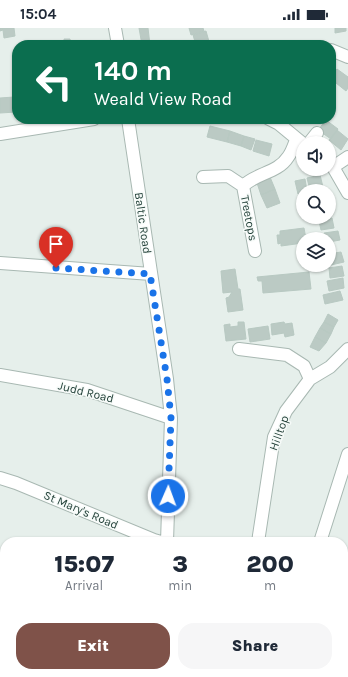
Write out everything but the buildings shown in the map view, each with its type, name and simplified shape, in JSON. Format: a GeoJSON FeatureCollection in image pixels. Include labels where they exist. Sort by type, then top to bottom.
{"type":"FeatureCollection","features":[{"type":"Feature","properties":{"kind":"street"},"geometry":{"type":"LineString","coordinates":[[115,28],[117,40]]}},
{"type":"Feature","properties":{"kind":"street"},"geometry":{"type":"LineString","coordinates":[[336,52],[348,57]]}},
{"type":"Feature","properties":{"kind":"street"},"geometry":{"type":"LineString","coordinates":[[0,134],[63,124]]}},
{"type":"Feature","properties":{"kind":"street","name":"Baltic Road"},"geometry":{"type":"LineString","coordinates":[[129,124],[150,274],[167,379],[171,418],[167,537]]}},
{"type":"Feature","properties":{"kind":"street"},"geometry":{"type":"LineString","coordinates":[[279,124],[296,139]]}},
{"type":"Feature","properties":{"kind":"street","name":"Treetops"},"geometry":{"type":"LineString","coordinates":[[255,251],[243,186],[248,181],[278,167],[288,158],[296,147]]}},
{"type":"Feature","properties":{"kind":"street"},"geometry":{"type":"LineString","coordinates":[[336,163],[348,157]]}},
{"type":"Feature","properties":{"kind":"street"},"geometry":{"type":"LineString","coordinates":[[336,174],[348,193]]}},
{"type":"Feature","properties":{"kind":"street"},"geometry":{"type":"LineString","coordinates":[[203,177],[228,176],[243,186]]}},
{"type":"Feature","properties":{"kind":"street"},"geometry":{"type":"LineString","coordinates":[[0,263],[150,274]]}},
{"type":"Feature","properties":{"kind":"street"},"geometry":{"type":"LineString","coordinates":[[239,349],[287,355],[304,366],[310,379]]}},
{"type":"Feature","properties":{"kind":"street","name":"Hilltop"},"geometry":{"type":"LineString","coordinates":[[259,537],[274,437],[286,411],[310,379],[330,367],[348,349]]}},
{"type":"Feature","properties":{"kind":"street","name":"Judd Road"},"geometry":{"type":"LineString","coordinates":[[0,375],[87,390],[171,418]]}},
{"type":"Feature","properties":{"kind":"street"},"geometry":{"type":"LineString","coordinates":[[322,537],[348,454]]}},
{"type":"Feature","properties":{"kind":"street","name":"St Mary's Road"},"geometry":{"type":"LineString","coordinates":[[0,478],[16,483],[147,537]]}},
{"type":"Feature","properties":{"kind":"route"},"geometry":{"type":"LineString","coordinates":[[56,268],[150,274],[167,379],[171,418],[168,496]]}}]}
